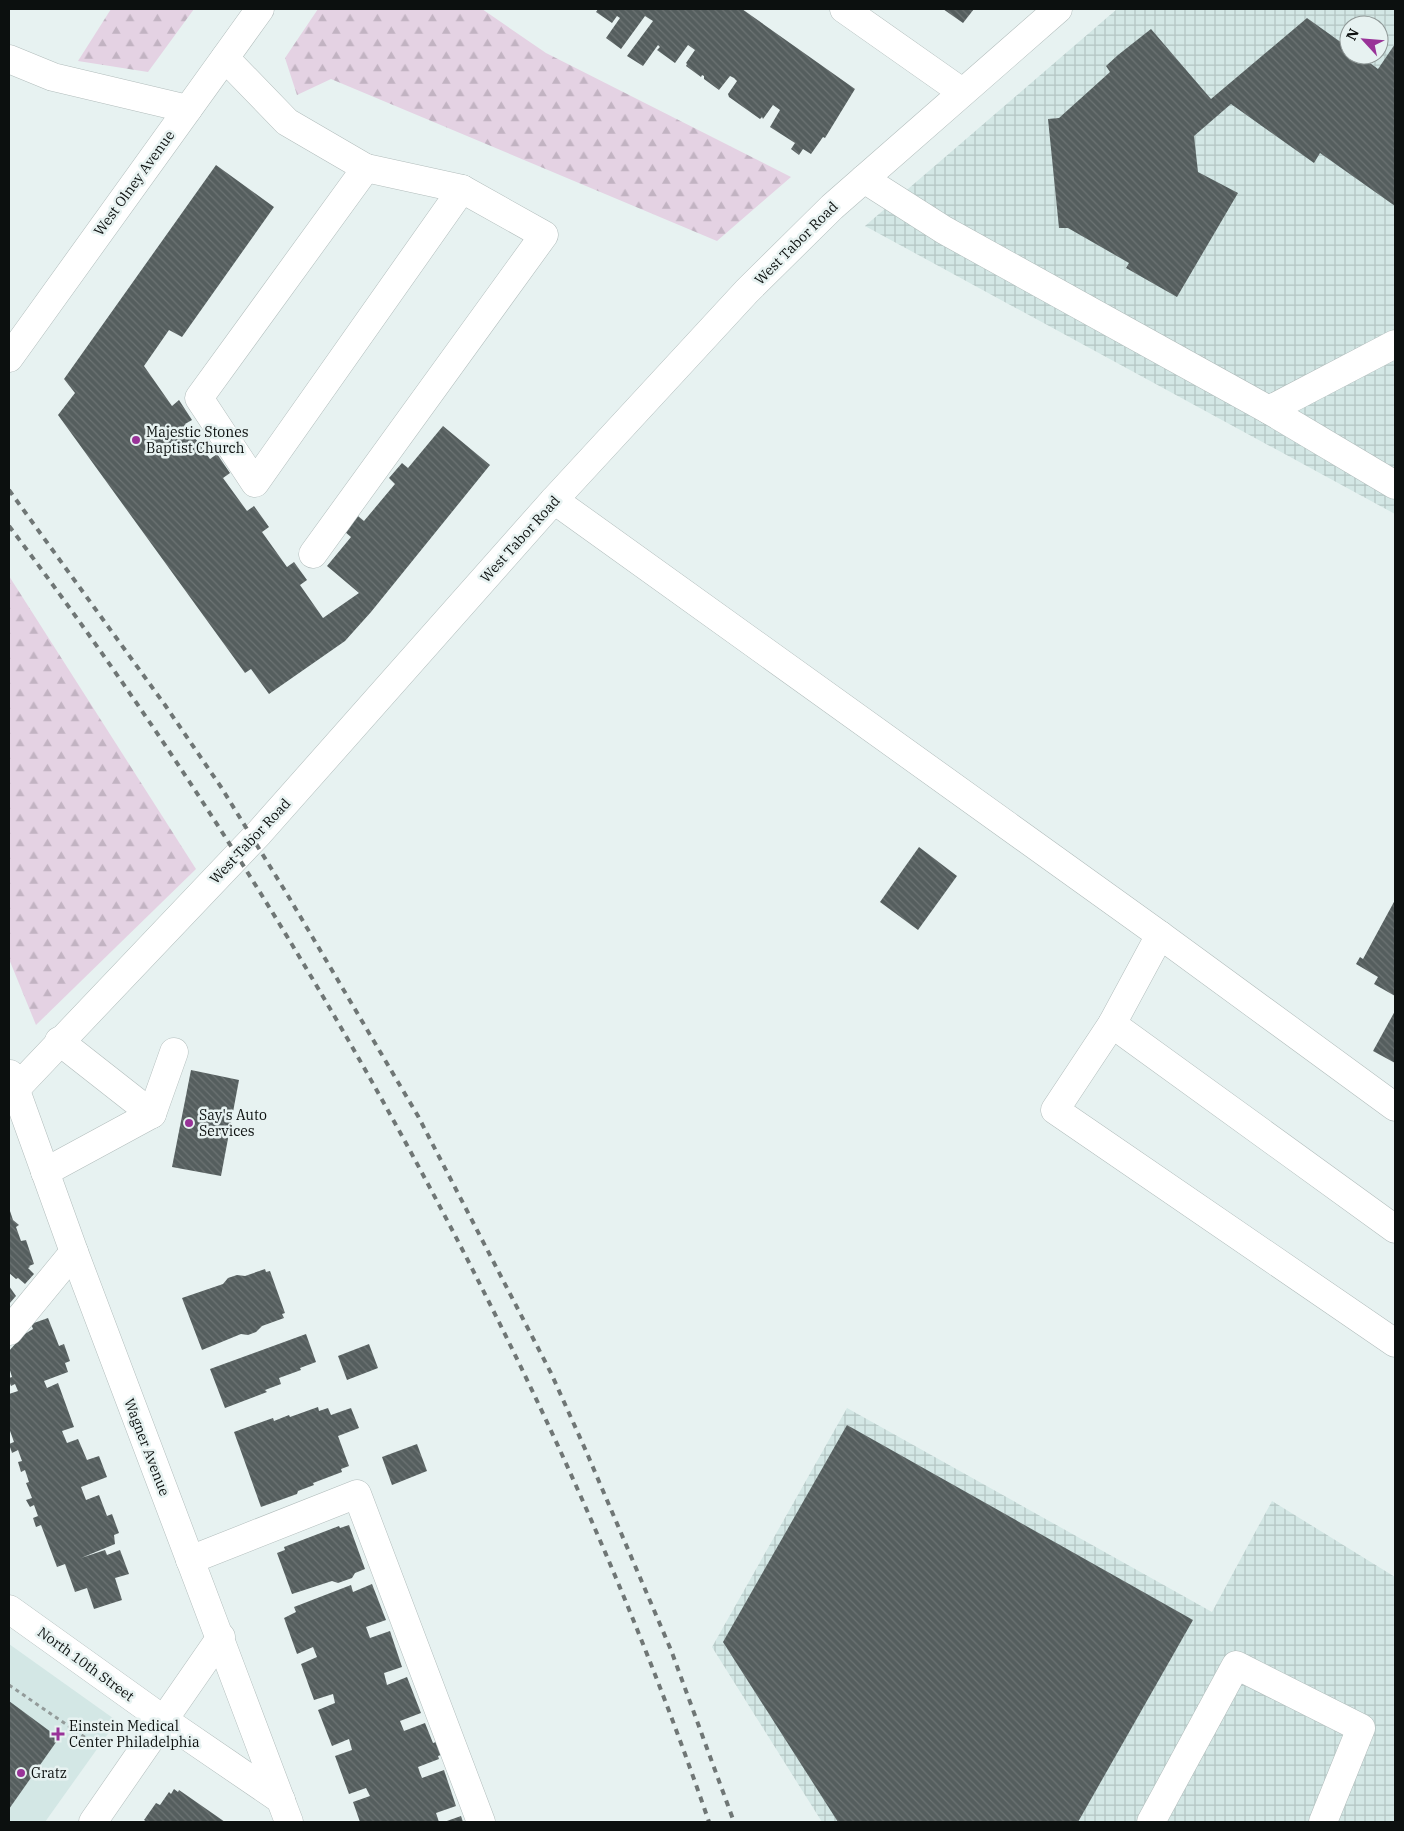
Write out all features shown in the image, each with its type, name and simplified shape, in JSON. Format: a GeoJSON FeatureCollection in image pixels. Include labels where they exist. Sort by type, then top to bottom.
{"type":"FeatureCollection","features":[{"type":"Feature","properties":{"kind":"street","name":"West Olney Avenue"},"geometry":{"type":"LineString","coordinates":[[9,358],[260,9]]}},
{"type":"Feature","properties":{"kind":"street"},"geometry":{"type":"LineString","coordinates":[[844,9],[962,92]]}},
{"type":"Feature","properties":{"kind":"street","name":"West Tabor Road"},"geometry":{"type":"LineString","coordinates":[[11,1085],[59,1041],[259,833],[554,500],[748,291],[832,206],[1058,9]]}},
{"type":"Feature","properties":{"kind":"street"},"geometry":{"type":"LineString","coordinates":[[225,58],[287,122],[366,168],[462,189],[544,235],[313,554]]}},
{"type":"Feature","properties":{"kind":"street"},"geometry":{"type":"LineString","coordinates":[[9,59],[53,77],[188,109]]}},
{"type":"Feature","properties":{"kind":"street"},"geometry":{"type":"LineString","coordinates":[[366,168],[198,398],[256,483],[462,189]]}},
{"type":"Feature","properties":{"kind":"street"},"geometry":{"type":"LineString","coordinates":[[864,179],[944,230],[1269,410],[1395,485]]}},
{"type":"Feature","properties":{"kind":"street"},"geometry":{"type":"LineString","coordinates":[[1269,410],[1395,344]]}},
{"type":"Feature","properties":{"kind":"street"},"geometry":{"type":"LineString","coordinates":[[554,500],[1160,935],[1395,1107]]}},
{"type":"Feature","properties":{"kind":"street"},"geometry":{"type":"LineString","coordinates":[[1160,935],[1112,1024],[1055,1110],[1395,1344]]}},
{"type":"Feature","properties":{"kind":"street"},"geometry":{"type":"LineString","coordinates":[[1112,1024],[1395,1229]]}},
{"type":"Feature","properties":{"kind":"street"},"geometry":{"type":"LineString","coordinates":[[59,1041],[152,1114]]}},
{"type":"Feature","properties":{"kind":"street"},"geometry":{"type":"LineString","coordinates":[[45,1172],[152,1114],[174,1052]]}},
{"type":"Feature","properties":{"kind":"street","name":"Wagner Avenue"},"geometry":{"type":"LineString","coordinates":[[11,1085],[190,1560],[221,1637],[285,1811]]}},
{"type":"Feature","properties":{"kind":"street"},"geometry":{"type":"LineString","coordinates":[[9,1331],[74,1252]]}},
{"type":"Feature","properties":{"kind":"street"},"geometry":{"type":"LineString","coordinates":[[190,1560],[358,1494],[481,1822]]}},
{"type":"Feature","properties":{"kind":"street","name":"North 10th Street"},"geometry":{"type":"LineString","coordinates":[[9,1609],[164,1720],[285,1811]]}},
{"type":"Feature","properties":{"kind":"street"},"geometry":{"type":"LineString","coordinates":[[93,1822],[221,1637]]}},
{"type":"Feature","properties":{"kind":"street"},"geometry":{"type":"LineString","coordinates":[[1152,1822],[1236,1665],[1362,1728],[1323,1822]]}},
{"type":"Feature","properties":{"kind":"path"},"geometry":{"type":"LineString","coordinates":[[9,1685],[98,1746]]}},
{"type":"Feature","properties":{"kind":"shaded area"},"geometry":{"type":"Polygon","coordinates":[[[1117,9],[1395,9],[1395,514],[865,226],[1117,9]]]}},
{"type":"Feature","properties":{"kind":"shaded area"},"geometry":{"type":"Polygon","coordinates":[[[847,1408],[1212,1612],[1272,1501],[1395,1577],[1395,1822],[822,1822],[712,1647],[847,1408]]]}},
{"type":"Feature","properties":{"kind":"shaded area","name":"Einstein Medical Center Philadelphia"},"geometry":{"type":"Polygon","coordinates":[[[9,1644],[117,1721],[45,1822],[9,1822],[9,1644]]]}},
{"type":"Feature","properties":{"kind":"green space"},"geometry":{"type":"Polygon","coordinates":[[[111,9],[194,9],[148,72],[78,61],[111,9]]]}},
{"type":"Feature","properties":{"kind":"green space"},"geometry":{"type":"Polygon","coordinates":[[[318,9],[482,9],[546,53],[791,177],[717,241],[331,79],[297,95],[285,58],[318,9]]]}},
{"type":"Feature","properties":{"kind":"green space"},"geometry":{"type":"Polygon","coordinates":[[[9,576],[196,869],[36,1025],[9,959],[9,576]]]}},
{"type":"Feature","properties":{"kind":"building"},"geometry":{"type":"Polygon","coordinates":[[[598,9],[742,9],[855,89],[825,138],[823,137],[811,154],[803,149],[799,155],[791,149],[795,143],[770,127],[780,110],[773,105],[763,119],[762,117],[760,119],[729,97],[728,94],[737,81],[734,78],[730,76],[719,90],[704,79],[704,76],[702,75],[701,77],[686,66],[695,50],[688,45],[675,63],[657,50],[660,47],[658,45],[643,66],[627,56],[653,21],[645,16],[621,49],[606,38],[620,18],[617,16],[612,23],[596,12],[598,9]]]}},
{"type":"Feature","properties":{"kind":"building"},"geometry":{"type":"Polygon","coordinates":[[[943,9],[974,9],[963,23],[943,9]]]}},
{"type":"Feature","properties":{"kind":"building"},"geometry":{"type":"Polygon","coordinates":[[[1307,18],[1339,41],[1339,65],[1373,65],[1378,69],[1381,65],[1389,65],[1389,53],[1395,44],[1395,206],[1320,153],[1314,163],[1231,104],[1194,136],[1198,172],[1238,193],[1177,297],[1126,268],[1129,263],[1068,228],[1059,228],[1048,119],[1059,118],[1110,72],[1106,66],[1118,55],[1151,29],[1211,99],[1307,18]]]}},
{"type":"Feature","properties":{"kind":"building","name":"Majestic Stones Baptist Church"},"geometry":{"type":"Polygon","coordinates":[[[216,165],[274,207],[182,337],[169,330],[144,366],[172,406],[179,400],[192,420],[185,424],[210,459],[217,454],[230,473],[223,478],[247,511],[254,506],[269,527],[262,532],[287,567],[294,562],[307,580],[300,585],[323,618],[359,593],[327,566],[351,537],[345,532],[358,516],[364,521],[395,484],[389,478],[402,463],[408,468],[443,426],[490,465],[371,612],[345,641],[269,694],[251,669],[245,673],[58,415],[75,393],[64,379],[216,165]]]}},
{"type":"Feature","properties":{"kind":"building"},"geometry":{"type":"Polygon","coordinates":[[[919,847],[957,876],[918,930],[880,902],[919,847]]]}},
{"type":"Feature","properties":{"kind":"building"},"geometry":{"type":"Polygon","coordinates":[[[1395,900],[1395,996],[1374,984],[1378,977],[1356,964],[1360,957],[1363,959],[1395,900]]]}},
{"type":"Feature","properties":{"kind":"building"},"geometry":{"type":"Polygon","coordinates":[[[1395,1011],[1395,1063],[1373,1051],[1395,1011]]]}},
{"type":"Feature","properties":{"kind":"building"},"geometry":{"type":"Polygon","coordinates":[[[191,1070],[239,1080],[221,1176],[172,1167],[191,1070]]]}},
{"type":"Feature","properties":{"kind":"building"},"geometry":{"type":"Polygon","coordinates":[[[9,1208],[13,1220],[19,1225],[16,1227],[21,1241],[26,1240],[34,1264],[28,1268],[34,1274],[25,1284],[9,1273],[9,1208]]]}},
{"type":"Feature","properties":{"kind":"building"},"geometry":{"type":"Polygon","coordinates":[[[265,1269],[266,1272],[270,1271],[285,1313],[282,1314],[284,1318],[262,1326],[256,1332],[248,1335],[241,1334],[202,1350],[182,1298],[223,1284],[228,1278],[237,1275],[245,1276],[265,1269]]]}},
{"type":"Feature","properties":{"kind":"building"},"geometry":{"type":"Polygon","coordinates":[[[9,1286],[16,1296],[9,1304],[9,1286]]]}},
{"type":"Feature","properties":{"kind":"building"},"geometry":{"type":"Polygon","coordinates":[[[48,1318],[59,1346],[64,1344],[70,1361],[65,1363],[68,1372],[44,1381],[47,1388],[58,1383],[74,1427],[62,1431],[67,1443],[78,1439],[87,1460],[99,1456],[107,1477],[81,1487],[86,1500],[99,1495],[107,1516],[112,1514],[119,1533],[114,1535],[115,1544],[81,1558],[105,1550],[107,1555],[120,1550],[129,1574],[115,1578],[122,1600],[94,1609],[87,1588],[75,1592],[65,1564],[57,1567],[41,1525],[36,1527],[33,1518],[38,1516],[34,1505],[30,1507],[26,1500],[32,1498],[26,1483],[29,1482],[25,1470],[21,1472],[18,1462],[22,1461],[18,1450],[12,1453],[9,1444],[14,1442],[9,1428],[9,1394],[18,1391],[15,1384],[11,1386],[9,1381],[9,1378],[12,1377],[9,1367],[9,1351],[23,1335],[33,1329],[31,1324],[48,1318]]]}},
{"type":"Feature","properties":{"kind":"building"},"geometry":{"type":"Polygon","coordinates":[[[306,1334],[316,1362],[279,1378],[281,1384],[265,1390],[267,1392],[225,1408],[210,1369],[306,1334]]]}},
{"type":"Feature","properties":{"kind":"building"},"geometry":{"type":"Polygon","coordinates":[[[369,1344],[378,1368],[347,1380],[338,1356],[369,1344]]]}},
{"type":"Feature","properties":{"kind":"building"},"geometry":{"type":"Polygon","coordinates":[[[318,1407],[319,1411],[328,1408],[331,1415],[351,1408],[359,1428],[338,1436],[349,1466],[341,1469],[342,1472],[298,1491],[297,1494],[261,1507],[234,1432],[273,1418],[274,1421],[318,1407]]]}},
{"type":"Feature","properties":{"kind":"building"},"geometry":{"type":"Polygon","coordinates":[[[847,1425],[1193,1620],[1078,1822],[838,1822],[723,1642],[847,1425]]]}},
{"type":"Feature","properties":{"kind":"building"},"geometry":{"type":"Polygon","coordinates":[[[417,1444],[427,1471],[392,1485],[382,1457],[417,1444]]]}},
{"type":"Feature","properties":{"kind":"building"},"geometry":{"type":"Polygon","coordinates":[[[349,1525],[365,1569],[355,1573],[352,1578],[338,1583],[332,1581],[292,1594],[277,1553],[285,1550],[284,1547],[339,1526],[340,1528],[349,1525]]]}},
{"type":"Feature","properties":{"kind":"building"},"geometry":{"type":"Polygon","coordinates":[[[372,1584],[386,1620],[366,1627],[370,1638],[390,1631],[402,1667],[384,1673],[387,1685],[407,1677],[421,1713],[400,1721],[404,1731],[425,1723],[433,1743],[436,1742],[441,1755],[438,1756],[439,1759],[418,1767],[420,1773],[422,1778],[444,1770],[456,1806],[436,1813],[439,1822],[360,1822],[353,1802],[370,1796],[366,1788],[349,1794],[335,1756],[352,1750],[349,1739],[332,1746],[318,1710],[335,1703],[333,1694],[314,1700],[301,1664],[317,1657],[313,1647],[297,1654],[284,1618],[296,1612],[294,1607],[351,1585],[353,1592],[372,1584]]]}},
{"type":"Feature","properties":{"kind":"building","name":"Gratz"},"geometry":{"type":"Polygon","coordinates":[[[9,1701],[59,1738],[9,1809],[9,1701]]]}},
{"type":"Feature","properties":{"kind":"building"},"geometry":{"type":"Polygon","coordinates":[[[174,1789],[178,1792],[179,1790],[225,1822],[147,1822],[144,1820],[156,1803],[160,1805],[169,1792],[171,1794],[174,1789]]]}},
{"type":"Feature","properties":{"kind":"building"},"geometry":{"type":"Polygon","coordinates":[[[461,1816],[463,1822],[444,1822],[461,1816]]]}},
{"type":"Feature","properties":{"kind":"railway"},"geometry":{"type":"LineString","coordinates":[[9,490],[165,705],[221,787],[287,894],[418,1116],[551,1373],[586,1451],[671,1650],[734,1822]]}},
{"type":"Feature","properties":{"kind":"railway"},"geometry":{"type":"LineString","coordinates":[[9,526],[114,670],[213,818],[307,970],[396,1125],[485,1294],[568,1467],[642,1642],[709,1822]]}},
{"type":"Feature","properties":{"kind":"place","name":"Majestic Stones Baptist Church"},"geometry":{"type":"Point","coordinates":[136,440]}},
{"type":"Feature","properties":{"kind":"place","name":"Say's Auto Services"},"geometry":{"type":"Point","coordinates":[189,1123]}},
{"type":"Feature","properties":{"kind":"place","name":"Einstein Medical Center Philadelphia"},"geometry":{"type":"Point","coordinates":[58,1734]}},
{"type":"Feature","properties":{"kind":"place","name":"Gratz"},"geometry":{"type":"Point","coordinates":[21,1773]}}]}
